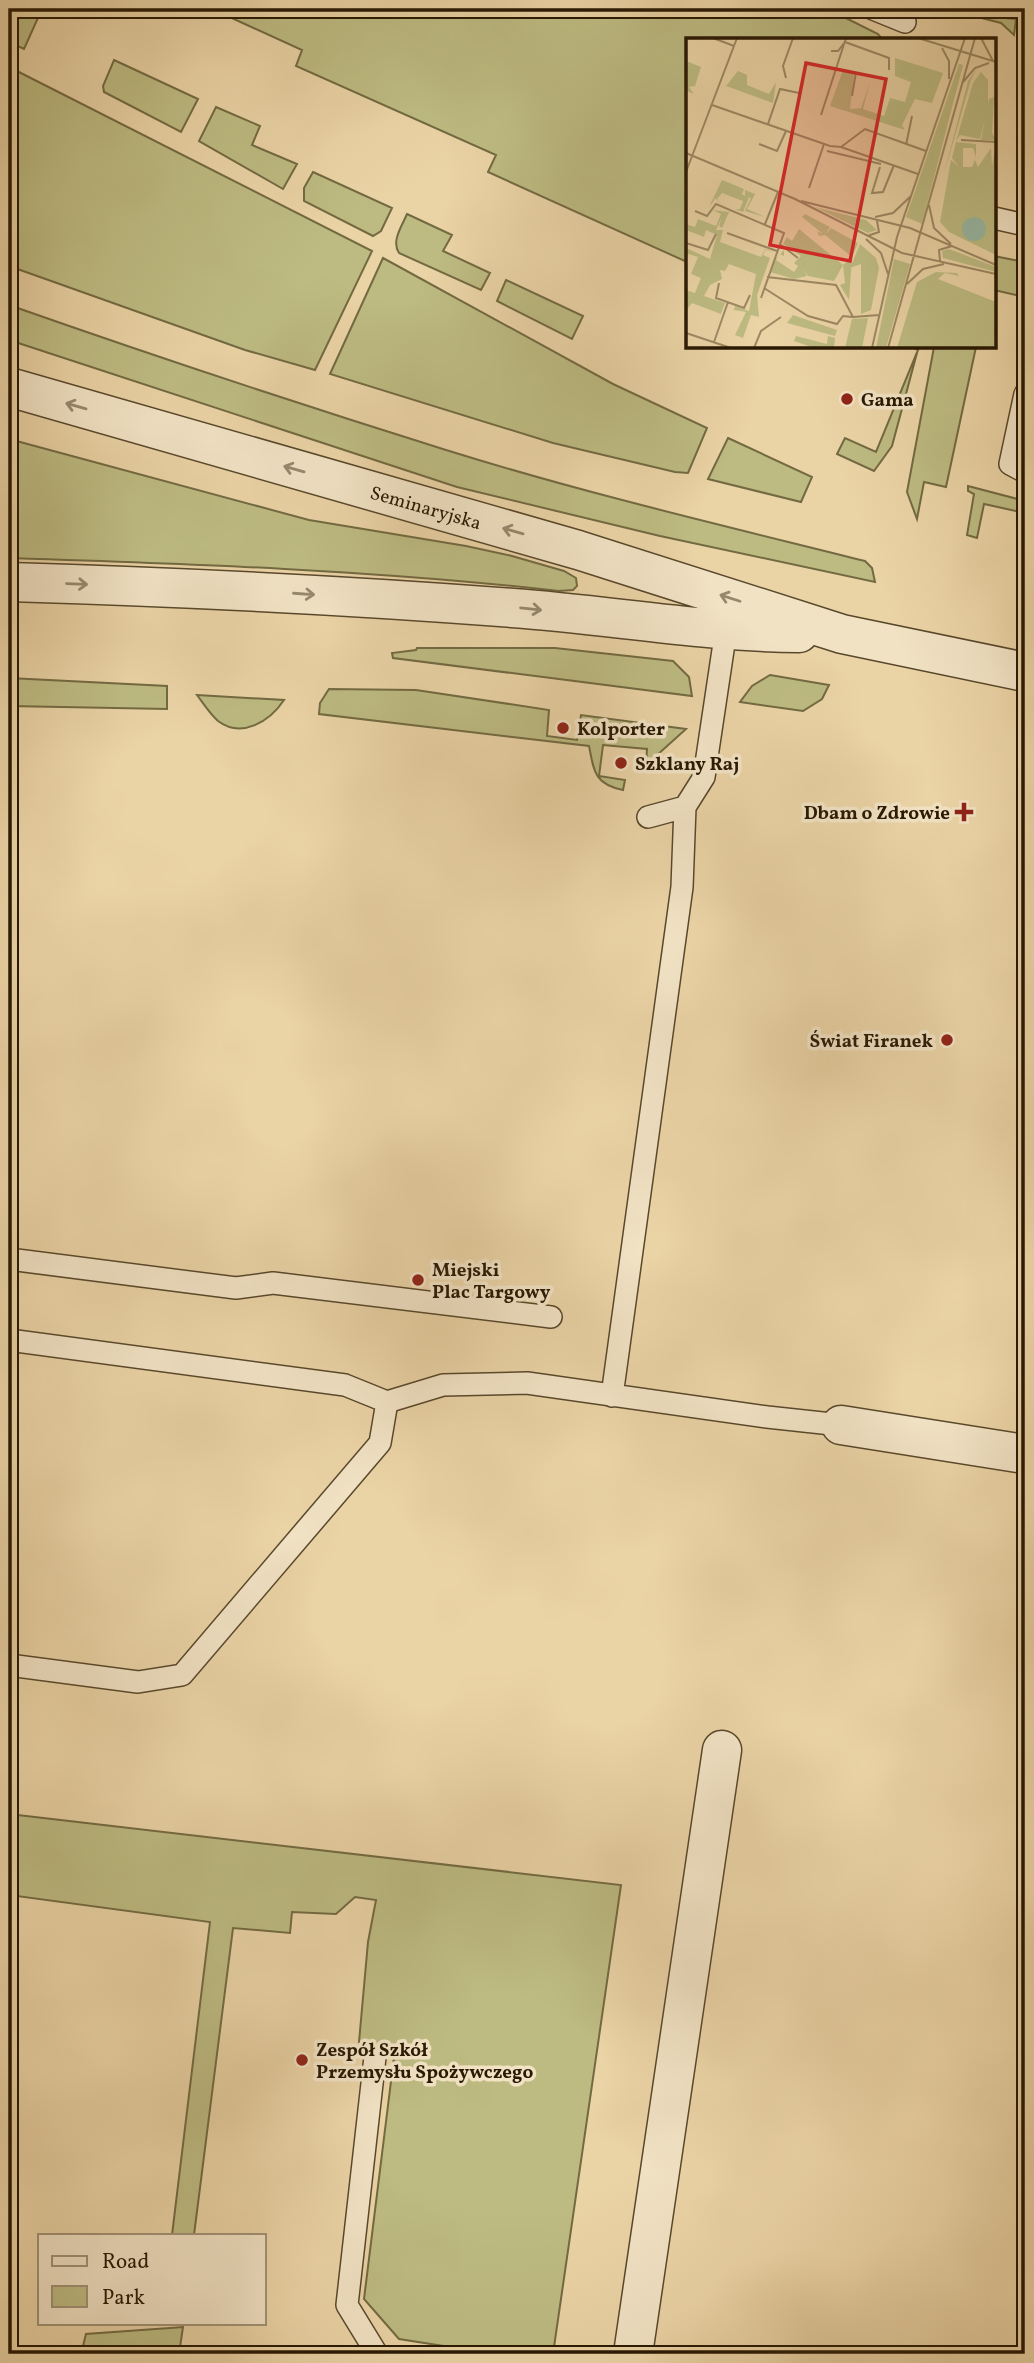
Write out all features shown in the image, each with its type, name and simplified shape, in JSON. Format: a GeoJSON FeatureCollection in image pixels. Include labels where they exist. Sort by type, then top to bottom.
{"type":"FeatureCollection","features":[{"type":"Feature","properties":{"kind":"street","name":"Seminaryjska"},"geometry":{"type":"LineString","coordinates":[[9,387],[578,550],[842,634],[1025,672]]}},
{"type":"Feature","properties":{"kind":"street","name":"Seminaryjska"},"geometry":{"type":"LineString","coordinates":[[9,582],[209,588],[516,608],[756,633],[842,634]]}},
{"type":"Feature","properties":{"kind":"street"},"geometry":{"type":"LineString","coordinates":[[841,1425],[1025,1454]]}},
{"type":"Feature","properties":{"kind":"street"},"geometry":{"type":"LineString","coordinates":[[633,2354],[722,1750]]}},
{"type":"Feature","properties":{"kind":"lane"},"geometry":{"type":"LineString","coordinates":[[873,9],[905,24]]}},
{"type":"Feature","properties":{"kind":"lane"},"geometry":{"type":"LineString","coordinates":[[996,218],[1025,225]]}},
{"type":"Feature","properties":{"kind":"lane"},"geometry":{"type":"LineString","coordinates":[[1025,394],[1010,464],[1025,472]]}},
{"type":"Feature","properties":{"kind":"lane"},"geometry":{"type":"LineString","coordinates":[[612,1396],[616,1325],[682,887],[685,807],[704,777],[726,629]]}},
{"type":"Feature","properties":{"kind":"lane"},"geometry":{"type":"LineString","coordinates":[[648,817],[685,807]]}},
{"type":"Feature","properties":{"kind":"lane"},"geometry":{"type":"LineString","coordinates":[[9,1259],[236,1288],[273,1283],[551,1317]]}},
{"type":"Feature","properties":{"kind":"lane"},"geometry":{"type":"LineString","coordinates":[[9,1340],[345,1385],[387,1402],[443,1385],[527,1383],[841,1425]]}},
{"type":"Feature","properties":{"kind":"lane"},"geometry":{"type":"LineString","coordinates":[[9,1665],[138,1682],[182,1675],[380,1443],[387,1402]]}},
{"type":"Feature","properties":{"kind":"lane"},"geometry":{"type":"LineString","coordinates":[[375,2057],[347,2305],[377,2354]]}},
{"type":"Feature","properties":{"kind":"green space"},"geometry":{"type":"Polygon","coordinates":[[[9,9],[42,9],[24,49],[9,42],[9,9]]]}},
{"type":"Feature","properties":{"kind":"green space"},"geometry":{"type":"Polygon","coordinates":[[[212,9],[828,9],[881,38],[686,38],[686,262],[488,172],[496,155],[296,66],[302,50],[212,9]]]}},
{"type":"Feature","properties":{"kind":"green space"},"geometry":{"type":"Polygon","coordinates":[[[946,9],[990,9],[1004,12],[1005,18],[1016,19],[1014,35],[1001,23],[946,9]]]}},
{"type":"Feature","properties":{"kind":"green space"},"geometry":{"type":"Polygon","coordinates":[[[114,60],[198,99],[181,132],[104,92],[103,86],[114,60]]]}},
{"type":"Feature","properties":{"kind":"green space"},"geometry":{"type":"Polygon","coordinates":[[[9,67],[372,251],[315,370],[245,350],[9,266],[9,67]]]}},
{"type":"Feature","properties":{"kind":"green space"},"geometry":{"type":"Polygon","coordinates":[[[216,107],[260,126],[252,145],[297,164],[283,189],[199,141],[216,107]]]}},
{"type":"Feature","properties":{"kind":"green space"},"geometry":{"type":"Polygon","coordinates":[[[313,172],[392,208],[381,231],[373,236],[304,201],[304,188],[313,172]]]}},
{"type":"Feature","properties":{"kind":"green space"},"geometry":{"type":"Polygon","coordinates":[[[407,214],[452,235],[443,251],[490,273],[481,290],[399,253],[397,239],[407,214]]]}},
{"type":"Feature","properties":{"kind":"green space"},"geometry":{"type":"Polygon","coordinates":[[[996,256],[1025,262],[1025,297],[996,290],[996,256]]]}},
{"type":"Feature","properties":{"kind":"green space"},"geometry":{"type":"Polygon","coordinates":[[[383,258],[613,384],[707,428],[688,473],[553,443],[330,374],[383,258]]]}},
{"type":"Feature","properties":{"kind":"green space"},"geometry":{"type":"Polygon","coordinates":[[[506,280],[583,316],[572,339],[497,301],[506,280]]]}},
{"type":"Feature","properties":{"kind":"green space"},"geometry":{"type":"Polygon","coordinates":[[[9,305],[281,397],[498,466],[865,561],[872,568],[875,582],[660,536],[457,487],[9,340],[9,305]]]}},
{"type":"Feature","properties":{"kind":"green space"},"geometry":{"type":"Polygon","coordinates":[[[934,348],[976,348],[946,487],[924,482],[917,519],[907,492],[934,348]]]}},
{"type":"Feature","properties":{"kind":"green space"},"geometry":{"type":"Polygon","coordinates":[[[917,352],[892,446],[874,471],[837,454],[845,438],[876,452],[917,352]]]}},
{"type":"Feature","properties":{"kind":"green space"},"geometry":{"type":"Polygon","coordinates":[[[728,438],[812,477],[801,502],[708,479],[728,438]]]}},
{"type":"Feature","properties":{"kind":"green space"},"geometry":{"type":"Polygon","coordinates":[[[9,439],[309,520],[512,556],[564,571],[576,578],[577,586],[573,590],[559,591],[353,573],[9,558],[9,439]]]}},
{"type":"Feature","properties":{"kind":"green space"},"geometry":{"type":"Polygon","coordinates":[[[968,486],[1025,501],[1025,513],[984,504],[977,538],[967,535],[974,494],[968,491],[968,486]]]}},
{"type":"Feature","properties":{"kind":"green space"},"geometry":{"type":"Polygon","coordinates":[[[417,648],[555,648],[673,661],[689,677],[692,696],[393,658],[392,653],[417,648]]]}},
{"type":"Feature","properties":{"kind":"green space"},"geometry":{"type":"Polygon","coordinates":[[[770,675],[829,685],[822,699],[803,711],[740,702],[752,686],[770,675]]]}},
{"type":"Feature","properties":{"kind":"green space"},"geometry":{"type":"Polygon","coordinates":[[[9,678],[167,686],[167,709],[9,706],[9,678]]]}},
{"type":"Feature","properties":{"kind":"green space"},"geometry":{"type":"Polygon","coordinates":[[[329,689],[416,690],[549,710],[547,736],[577,740],[581,715],[686,729],[646,765],[647,749],[603,745],[599,776],[625,780],[623,790],[606,784],[597,775],[589,746],[319,714],[320,703],[329,689]]]}},
{"type":"Feature","properties":{"kind":"green space"},"geometry":{"type":"Polygon","coordinates":[[[197,695],[284,700],[263,721],[246,728],[236,728],[218,721],[197,695]]]}},
{"type":"Feature","properties":{"kind":"green space"},"geometry":{"type":"Polygon","coordinates":[[[9,1814],[621,1885],[553,2354],[495,2354],[399,2339],[364,2299],[395,2049],[359,2042],[368,1942],[376,1900],[355,1897],[336,1914],[292,1912],[290,1933],[233,1928],[194,2234],[172,2234],[210,1922],[9,1895],[9,1814]]]}},
{"type":"Feature","properties":{"kind":"green space"},"geometry":{"type":"Polygon","coordinates":[[[183,2327],[179,2354],[81,2354],[86,2334],[183,2327]]]}},
{"type":"Feature","properties":{"kind":"place","name":"Gama"},"geometry":{"type":"Point","coordinates":[847,399]}},
{"type":"Feature","properties":{"kind":"place","name":"Kolporter"},"geometry":{"type":"Point","coordinates":[563,728]}},
{"type":"Feature","properties":{"kind":"place","name":"Szklany Raj"},"geometry":{"type":"Point","coordinates":[621,763]}},
{"type":"Feature","properties":{"kind":"place","name":"Dbam o Zdrowie"},"geometry":{"type":"Point","coordinates":[964,812]}},
{"type":"Feature","properties":{"kind":"place","name":"Świat Firanek"},"geometry":{"type":"Point","coordinates":[947,1040]}},
{"type":"Feature","properties":{"kind":"place","name":"Miejski Plac Targowy"},"geometry":{"type":"Point","coordinates":[418,1280]}},
{"type":"Feature","properties":{"kind":"place","name":"Zespół Szkół Przemysłu Spożywczego"},"geometry":{"type":"Point","coordinates":[302,2060]}}]}
